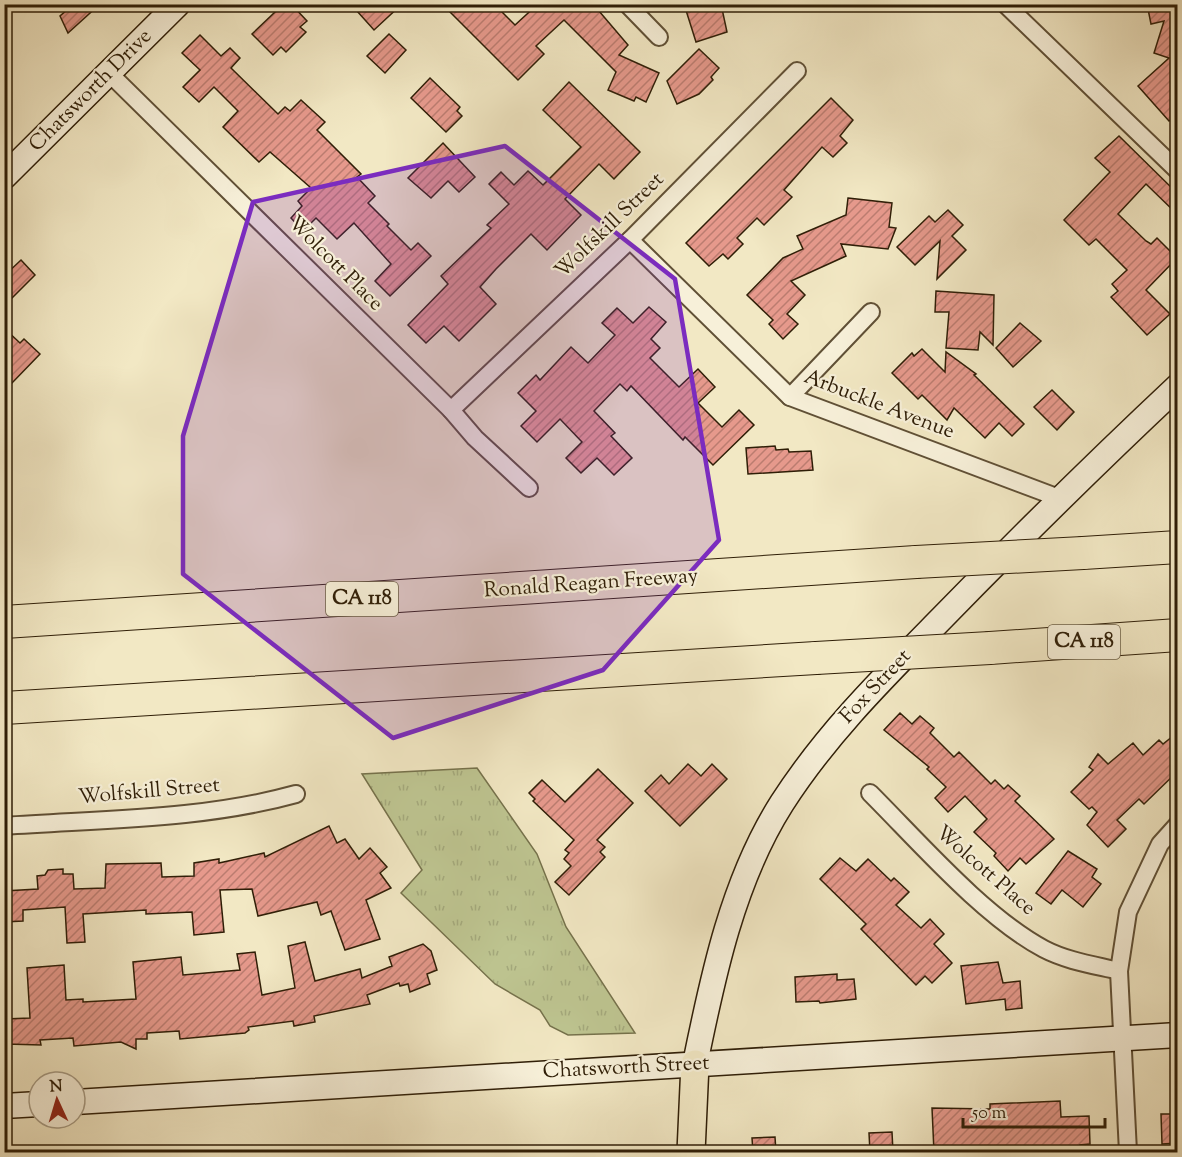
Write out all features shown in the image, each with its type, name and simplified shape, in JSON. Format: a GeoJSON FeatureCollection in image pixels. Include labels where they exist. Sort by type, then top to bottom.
{"type":"FeatureCollection","features":[{"type":"Feature","properties":{"kind":"highway","name":"Ronald Reagan Freeway"},"geometry":{"type":"LineString","coordinates":[[4,622],[1178,547]]}},
{"type":"Feature","properties":{"kind":"highway","name":"CA 118"},"geometry":{"type":"LineString","coordinates":[[4,708],[1178,635]]}},
{"type":"Feature","properties":{"kind":"main road","name":"Chatsworth Drive"},"geometry":{"type":"LineString","coordinates":[[4,177],[178,4]]}},
{"type":"Feature","properties":{"kind":"main road","name":"Fox Street"},"geometry":{"type":"LineString","coordinates":[[695,1064],[720,953],[748,868],[782,803],[847,715],[1059,498],[1178,386]]}},
{"type":"Feature","properties":{"kind":"main road","name":"Chatsworth Street"},"geometry":{"type":"LineString","coordinates":[[87,1101],[1178,1035]]}},
{"type":"Feature","properties":{"kind":"main road"},"geometry":{"type":"LineString","coordinates":[[692,1152],[695,1064]]}},
{"type":"Feature","properties":{"kind":"main road"},"geometry":{"type":"LineString","coordinates":[[4,1106],[27,1105]]}},
{"type":"Feature","properties":{"kind":"street"},"geometry":{"type":"LineString","coordinates":[[627,4],[659,37]]}},
{"type":"Feature","properties":{"kind":"street"},"geometry":{"type":"LineString","coordinates":[[1005,4],[1178,171]]}},
{"type":"Feature","properties":{"kind":"street","name":"Wolfskill Street"},"geometry":{"type":"LineString","coordinates":[[451,410],[630,240],[797,70]]}},
{"type":"Feature","properties":{"kind":"street","name":"Wolcott Place"},"geometry":{"type":"LineString","coordinates":[[108,72],[451,410],[475,438],[529,488]]}},
{"type":"Feature","properties":{"kind":"street","name":"Arbuckle Avenue"},"geometry":{"type":"LineString","coordinates":[[630,240],[790,397],[1059,498]]}},
{"type":"Feature","properties":{"kind":"street"},"geometry":{"type":"LineString","coordinates":[[790,397],[871,312]]}},
{"type":"Feature","properties":{"kind":"street","name":"Wolcott Place"},"geometry":{"type":"LineString","coordinates":[[870,793],[1002,921],[1045,949],[1082,962],[1119,971]]}},
{"type":"Feature","properties":{"kind":"street","name":"Wolfskill Street"},"geometry":{"type":"LineString","coordinates":[[4,826],[201,813],[253,806],[296,794]]}},
{"type":"Feature","properties":{"kind":"street"},"geometry":{"type":"LineString","coordinates":[[1128,1152],[1119,971],[1128,912],[1160,844],[1178,824]]}},
{"type":"Feature","properties":{"kind":"highlighted area"},"geometry":{"type":"Polygon","coordinates":[[[505,146],[675,279],[719,540],[603,670],[393,738],[183,574],[183,436],[253,202],[505,146]]]}},
{"type":"Feature","properties":{"kind":"green space"},"geometry":{"type":"Polygon","coordinates":[[[477,768],[537,854],[566,927],[635,1033],[568,1035],[550,1026],[540,1010],[495,984],[401,893],[422,870],[362,774],[477,768]]]}},
{"type":"Feature","properties":{"kind":"building"},"geometry":{"type":"Polygon","coordinates":[[[74,4],[100,4],[68,33],[60,16],[74,4]]]}},
{"type":"Feature","properties":{"kind":"building"},"geometry":{"type":"Polygon","coordinates":[[[267,4],[291,4],[307,21],[300,27],[306,32],[286,52],[281,47],[273,55],[252,34],[275,12],[267,4]]]}},
{"type":"Feature","properties":{"kind":"building"},"geometry":{"type":"Polygon","coordinates":[[[365,4],[402,4],[374,30],[357,11],[365,4]]]}},
{"type":"Feature","properties":{"kind":"building"},"geometry":{"type":"Polygon","coordinates":[[[442,4],[494,4],[515,25],[538,4],[593,4],[628,45],[619,55],[659,73],[646,102],[636,97],[634,101],[608,90],[616,72],[564,20],[536,46],[544,54],[518,80],[442,4]]]}},
{"type":"Feature","properties":{"kind":"building"},"geometry":{"type":"Polygon","coordinates":[[[684,4],[721,4],[727,32],[696,42],[684,4]]]}},
{"type":"Feature","properties":{"kind":"building"},"geometry":{"type":"Polygon","coordinates":[[[1147,4],[1178,4],[1178,114],[1169,121],[1138,86],[1169,58],[1154,53],[1164,21],[1151,24],[1147,4]]]}},
{"type":"Feature","properties":{"kind":"building"},"geometry":{"type":"Polygon","coordinates":[[[389,34],[406,50],[385,73],[367,56],[389,34]]]}},
{"type":"Feature","properties":{"kind":"building"},"geometry":{"type":"Polygon","coordinates":[[[200,35],[221,56],[230,48],[240,58],[231,68],[278,114],[285,107],[290,111],[301,100],[325,122],[317,130],[361,174],[357,177],[375,196],[368,203],[411,250],[418,243],[431,256],[390,296],[375,281],[391,264],[354,223],[337,239],[316,218],[303,231],[291,218],[302,206],[298,201],[311,188],[270,152],[259,162],[223,127],[238,111],[214,87],[199,102],[183,87],[200,70],[182,53],[200,35]]]}},
{"type":"Feature","properties":{"kind":"building"},"geometry":{"type":"Polygon","coordinates":[[[699,49],[719,68],[711,77],[713,80],[699,94],[677,104],[667,81],[699,49]]]}},
{"type":"Feature","properties":{"kind":"building"},"geometry":{"type":"Polygon","coordinates":[[[430,78],[460,107],[457,111],[462,116],[446,132],[411,98],[430,78]]]}},
{"type":"Feature","properties":{"kind":"building"},"geometry":{"type":"Polygon","coordinates":[[[569,82],[640,152],[614,179],[599,164],[565,199],[581,215],[547,250],[531,234],[496,269],[480,287],[496,304],[459,341],[444,326],[426,343],[408,325],[448,284],[441,276],[491,228],[487,225],[509,204],[489,184],[501,172],[514,185],[528,171],[543,185],[581,147],[543,110],[569,82]]]}},
{"type":"Feature","properties":{"kind":"building"},"geometry":{"type":"Polygon","coordinates":[[[831,98],[853,120],[840,136],[847,143],[833,157],[822,147],[784,190],[792,197],[764,225],[757,218],[737,238],[743,244],[728,259],[723,254],[709,266],[686,243],[831,98]]]}},
{"type":"Feature","properties":{"kind":"building"},"geometry":{"type":"Polygon","coordinates":[[[1119,136],[1178,194],[1178,215],[1146,184],[1118,214],[1146,241],[1151,244],[1157,238],[1177,258],[1146,290],[1170,314],[1147,335],[1111,297],[1118,291],[1112,284],[1127,270],[1096,239],[1089,245],[1064,220],[1110,172],[1095,158],[1119,136]]]}},
{"type":"Feature","properties":{"kind":"building"},"geometry":{"type":"Polygon","coordinates":[[[443,143],[475,177],[459,192],[448,181],[431,198],[408,178],[443,143]]]}},
{"type":"Feature","properties":{"kind":"building"},"geometry":{"type":"Polygon","coordinates":[[[848,198],[892,203],[889,227],[896,228],[888,249],[841,244],[846,256],[791,281],[805,295],[787,314],[798,324],[783,339],[769,324],[773,320],[747,295],[783,258],[803,249],[797,236],[846,215],[848,198]]]}},
{"type":"Feature","properties":{"kind":"building"},"geometry":{"type":"Polygon","coordinates":[[[948,210],[963,225],[952,236],[966,250],[937,279],[940,241],[915,265],[897,247],[929,216],[935,222],[948,210]]]}},
{"type":"Feature","properties":{"kind":"building"},"geometry":{"type":"Polygon","coordinates":[[[21,260],[35,275],[4,306],[4,276],[21,260]]]}},
{"type":"Feature","properties":{"kind":"building"},"geometry":{"type":"Polygon","coordinates":[[[936,291],[994,295],[993,345],[980,332],[978,350],[946,348],[949,312],[935,312],[936,291]]]}},
{"type":"Feature","properties":{"kind":"building"},"geometry":{"type":"Polygon","coordinates":[[[649,307],[666,322],[651,339],[660,348],[650,358],[679,387],[698,369],[715,387],[698,403],[722,427],[739,410],[754,425],[713,465],[685,437],[683,440],[631,386],[627,391],[620,384],[594,411],[615,433],[611,436],[632,458],[614,475],[597,458],[581,473],[566,458],[582,442],[560,419],[537,442],[521,426],[536,411],[518,393],[536,375],[540,380],[571,347],[588,363],[615,335],[602,323],[617,308],[633,323],[649,307]]]}},
{"type":"Feature","properties":{"kind":"building"},"geometry":{"type":"Polygon","coordinates":[[[1020,323],[1041,341],[1013,367],[996,348],[1020,323]]]}},
{"type":"Feature","properties":{"kind":"building"},"geometry":{"type":"Polygon","coordinates":[[[4,328],[20,343],[24,339],[40,354],[12,383],[4,375],[4,328]]]}},
{"type":"Feature","properties":{"kind":"building"},"geometry":{"type":"Polygon","coordinates":[[[922,349],[945,372],[946,352],[976,374],[974,375],[1024,424],[1012,436],[999,423],[985,438],[954,408],[947,420],[922,395],[918,399],[892,373],[912,353],[914,356],[922,349]]]}},
{"type":"Feature","properties":{"kind":"building"},"geometry":{"type":"Polygon","coordinates":[[[1052,390],[1074,412],[1057,430],[1034,407],[1052,390]]]}},
{"type":"Feature","properties":{"kind":"building"},"geometry":{"type":"Polygon","coordinates":[[[775,446],[776,450],[788,449],[789,452],[811,451],[813,470],[748,474],[746,448],[775,446]]]}},
{"type":"Feature","properties":{"kind":"building"},"geometry":{"type":"Polygon","coordinates":[[[900,713],[912,724],[920,716],[934,728],[930,733],[954,757],[959,752],[991,784],[995,780],[1004,789],[1008,785],[1020,796],[1015,801],[1054,839],[1026,864],[1020,858],[1008,871],[994,856],[996,853],[974,832],[987,819],[965,796],[948,812],[935,798],[946,787],[927,769],[929,767],[884,730],[900,713]]]}},
{"type":"Feature","properties":{"kind":"building"},"geometry":{"type":"Polygon","coordinates":[[[1178,732],[1178,771],[1144,804],[1139,799],[1117,820],[1126,829],[1108,847],[1087,825],[1097,812],[1092,807],[1089,809],[1071,792],[1093,770],[1089,767],[1098,754],[1108,764],[1133,743],[1143,755],[1159,740],[1163,744],[1178,732]]]}},
{"type":"Feature","properties":{"kind":"building"},"geometry":{"type":"Polygon","coordinates":[[[688,764],[701,776],[712,764],[727,779],[680,826],[645,791],[661,775],[669,784],[688,764]]]}},
{"type":"Feature","properties":{"kind":"building"},"geometry":{"type":"Polygon","coordinates":[[[598,769],[633,803],[597,840],[605,847],[600,852],[605,857],[569,895],[555,882],[571,866],[564,859],[569,853],[565,850],[574,840],[533,801],[535,799],[529,793],[542,780],[565,802],[598,769]]]}},
{"type":"Feature","properties":{"kind":"building"},"geometry":{"type":"Polygon","coordinates":[[[329,826],[337,843],[345,839],[359,859],[370,848],[387,867],[380,873],[391,888],[366,900],[380,939],[345,950],[331,911],[321,915],[317,902],[258,916],[252,889],[220,890],[224,932],[194,935],[192,912],[146,914],[146,910],[83,914],[85,942],[67,943],[65,907],[23,910],[23,921],[4,922],[4,891],[38,889],[37,876],[45,875],[48,870],[63,869],[63,874],[73,874],[74,889],[105,888],[106,864],[161,863],[162,877],[194,876],[194,863],[219,859],[219,863],[264,853],[265,857],[329,826]]]}},
{"type":"Feature","properties":{"kind":"building"},"geometry":{"type":"Polygon","coordinates":[[[1068,851],[1097,869],[1092,877],[1101,884],[1083,907],[1062,890],[1051,904],[1036,893],[1068,851]]]}},
{"type":"Feature","properties":{"kind":"building"},"geometry":{"type":"Polygon","coordinates":[[[840,858],[856,871],[868,859],[891,881],[894,878],[909,892],[896,905],[921,928],[930,919],[944,934],[934,944],[952,963],[932,983],[925,976],[916,985],[861,929],[866,924],[820,879],[840,858]]]}},
{"type":"Feature","properties":{"kind":"building"},"geometry":{"type":"Polygon","coordinates":[[[305,942],[315,981],[360,969],[362,978],[392,966],[389,957],[423,944],[431,951],[437,970],[427,974],[430,984],[410,992],[408,984],[400,986],[399,983],[367,995],[370,1004],[314,1016],[315,1022],[294,1026],[293,1021],[248,1027],[249,1030],[245,1033],[180,1039],[179,1031],[147,1033],[147,1039],[136,1039],[136,1049],[121,1042],[74,1046],[73,1038],[40,1040],[41,1045],[6,1044],[5,1019],[30,1018],[27,968],[64,965],[66,1000],[83,999],[83,1002],[136,999],[133,962],[181,957],[183,975],[240,970],[237,954],[255,952],[262,995],[295,988],[288,946],[305,942]]]}},
{"type":"Feature","properties":{"kind":"building"},"geometry":{"type":"Polygon","coordinates":[[[998,962],[1003,983],[1020,981],[1022,1008],[1006,1010],[1005,999],[966,1004],[961,966],[998,962]]]}},
{"type":"Feature","properties":{"kind":"building"},"geometry":{"type":"Polygon","coordinates":[[[837,974],[837,980],[854,979],[856,999],[820,1003],[819,1001],[796,1002],[795,977],[837,974]]]}},
{"type":"Feature","properties":{"kind":"building"},"geometry":{"type":"Polygon","coordinates":[[[1060,1101],[1061,1117],[1089,1116],[1090,1144],[1080,1145],[1081,1151],[934,1152],[932,1108],[990,1109],[990,1104],[1060,1101]]]}},
{"type":"Feature","properties":{"kind":"building"},"geometry":{"type":"Polygon","coordinates":[[[1161,1114],[1178,1114],[1178,1143],[1162,1144],[1161,1114]]]}},
{"type":"Feature","properties":{"kind":"building"},"geometry":{"type":"Polygon","coordinates":[[[892,1132],[893,1152],[870,1152],[869,1133],[892,1132]]]}},
{"type":"Feature","properties":{"kind":"building"},"geometry":{"type":"Polygon","coordinates":[[[775,1137],[776,1152],[753,1152],[752,1138],[775,1137]]]}}]}
